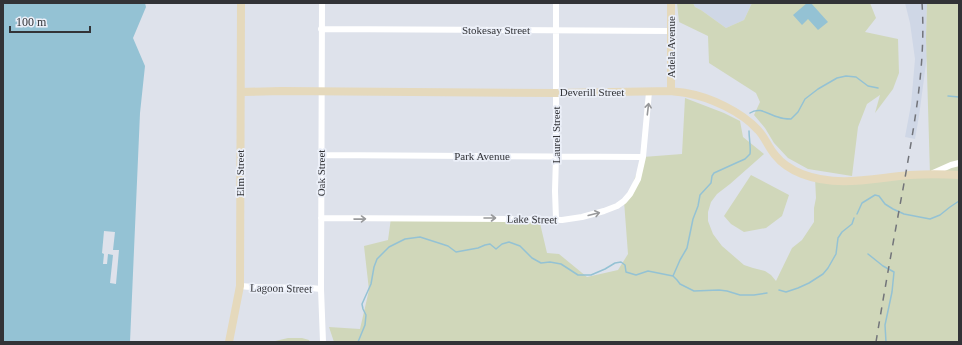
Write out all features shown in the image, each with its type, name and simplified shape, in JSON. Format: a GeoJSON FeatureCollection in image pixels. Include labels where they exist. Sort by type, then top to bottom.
{"type":"FeatureCollection","features":[{"type":"Feature","properties":{"kind":"main road","name":"Elm Street"},"geometry":{"type":"LineString","coordinates":[[229,342],[240,286],[241,3]]}},
{"type":"Feature","properties":{"kind":"main road","name":"Adela Avenue"},"geometry":{"type":"LineString","coordinates":[[671,3],[671,91]]}},
{"type":"Feature","properties":{"kind":"main road","name":"Deverill Street"},"geometry":{"type":"LineString","coordinates":[[241,92],[556,93],[671,91],[686,93],[711,100],[729,108],[750,122],[759,131],[775,155],[787,166],[815,178],[846,181],[911,175],[959,175]]}},
{"type":"Feature","properties":{"kind":"street","name":"Oak Street"},"geometry":{"type":"LineString","coordinates":[[322,3],[321,218],[323,342]]}},
{"type":"Feature","properties":{"kind":"street","name":"Laurel Street"},"geometry":{"type":"LineString","coordinates":[[556,3],[556,219]]}},
{"type":"Feature","properties":{"kind":"street","name":"Stokesay Street"},"geometry":{"type":"LineString","coordinates":[[322,29],[670,31]]}},
{"type":"Feature","properties":{"kind":"street","name":"Lake Street"},"geometry":{"type":"LineString","coordinates":[[321,218],[572,219],[604,211],[617,206],[624,201],[630,194],[638,179],[643,157],[650,92]]}},
{"type":"Feature","properties":{"kind":"street","name":"Park Avenue"},"geometry":{"type":"LineString","coordinates":[[321,155],[643,157]]}},
{"type":"Feature","properties":{"kind":"street"},"geometry":{"type":"LineString","coordinates":[[930,175],[951,165],[959,163]]}},
{"type":"Feature","properties":{"kind":"street","name":"Lagoon Street"},"geometry":{"type":"LineString","coordinates":[[240,286],[256,288],[280,287],[322,289]]}},
{"type":"Feature","properties":{"kind":"shaded area"},"geometry":{"type":"Polygon","coordinates":[[[693,3],[752,3],[744,20],[726,28],[695,7],[693,3]]]}},
{"type":"Feature","properties":{"kind":"shaded area"},"geometry":{"type":"Polygon","coordinates":[[[905,3],[927,3],[927,56],[915,139],[905,137],[911,105],[915,59],[910,23],[905,3]]]}},
{"type":"Feature","properties":{"kind":"green space"},"geometry":{"type":"Polygon","coordinates":[[[677,3],[693,3],[695,7],[726,28],[744,20],[752,3],[870,3],[876,18],[865,32],[898,39],[899,73],[893,89],[875,113],[880,95],[867,104],[858,127],[852,176],[808,169],[788,158],[774,143],[765,128],[754,115],[760,102],[756,93],[709,63],[708,36],[679,22],[677,3]]]}},
{"type":"Feature","properties":{"kind":"green space"},"geometry":{"type":"Polygon","coordinates":[[[927,3],[959,3],[959,342],[334,342],[329,327],[360,329],[369,290],[364,246],[388,240],[391,218],[539,219],[547,253],[559,254],[587,277],[618,270],[628,254],[624,201],[627,198],[643,157],[682,154],[685,98],[724,113],[740,121],[743,137],[764,154],[717,194],[711,202],[708,212],[708,221],[713,234],[722,246],[744,265],[765,271],[776,281],[792,248],[802,240],[814,222],[816,198],[815,178],[824,180],[930,175],[926,38],[927,3]]]}},
{"type":"Feature","properties":{"kind":"green space"},"geometry":{"type":"Polygon","coordinates":[[[751,175],[789,195],[782,216],[766,228],[744,232],[731,224],[724,216],[751,175]]]}},
{"type":"Feature","properties":{"kind":"green space"},"geometry":{"type":"Polygon","coordinates":[[[288,338],[302,338],[309,340],[310,342],[271,342],[288,338]]]}},
{"type":"Feature","properties":{"kind":"water"},"geometry":{"type":"Polygon","coordinates":[[[3,3],[145,3],[146,7],[133,38],[145,66],[140,113],[130,342],[3,342],[3,3]]]}},
{"type":"Feature","properties":{"kind":"water"},"geometry":{"type":"Polygon","coordinates":[[[807,3],[811,3],[828,22],[818,30],[808,19],[802,25],[793,15],[807,3]]]}},
{"type":"Feature","properties":{"kind":"pier"},"geometry":{"type":"Polygon","coordinates":[[[104,231],[115,232],[113,250],[119,250],[116,284],[110,283],[113,255],[108,254],[107,264],[103,264],[104,254],[102,253],[104,231]]]}},
{"type":"Feature","properties":{"kind":"waterway"},"geometry":{"type":"LineString","coordinates":[[750,113],[757,110],[782,118],[791,119],[798,112],[805,99],[818,89],[837,78],[846,76],[856,77],[868,86],[878,88]]}},
{"type":"Feature","properties":{"kind":"waterway"},"geometry":{"type":"LineString","coordinates":[[948,96],[959,97]]}},
{"type":"Feature","properties":{"kind":"waterway"},"geometry":{"type":"LineString","coordinates":[[673,276],[687,248],[700,195],[711,183],[714,173],[745,159],[750,154],[749,131]]}},
{"type":"Feature","properties":{"kind":"waterway"},"geometry":{"type":"LineString","coordinates":[[857,214],[862,203],[875,195],[879,196],[885,204],[904,214],[930,219],[940,215],[959,201]]}},
{"type":"Feature","properties":{"kind":"waterway"},"geometry":{"type":"LineString","coordinates":[[779,290],[786,292],[798,288],[823,274],[836,254],[838,238],[842,232],[852,224],[854,218]]}},
{"type":"Feature","properties":{"kind":"waterway"},"geometry":{"type":"LineString","coordinates":[[358,342],[365,325],[366,315],[362,304],[371,284],[377,259],[389,247],[405,239],[420,237],[448,246],[456,252],[490,244],[496,249],[502,244],[509,242],[520,246],[532,258],[541,263],[550,262],[561,264],[578,275],[591,275],[615,263],[621,262],[625,265],[626,272],[636,275],[648,271],[673,276],[680,284],[694,291],[719,290],[740,295],[767,293]]}},
{"type":"Feature","properties":{"kind":"waterway"},"geometry":{"type":"LineString","coordinates":[[868,254],[883,266],[894,272],[892,292],[885,325],[886,342]]}},
{"type":"Feature","properties":{"kind":"railway"},"geometry":{"type":"LineString","coordinates":[[876,342],[919,91],[923,25],[922,3]]}}]}
